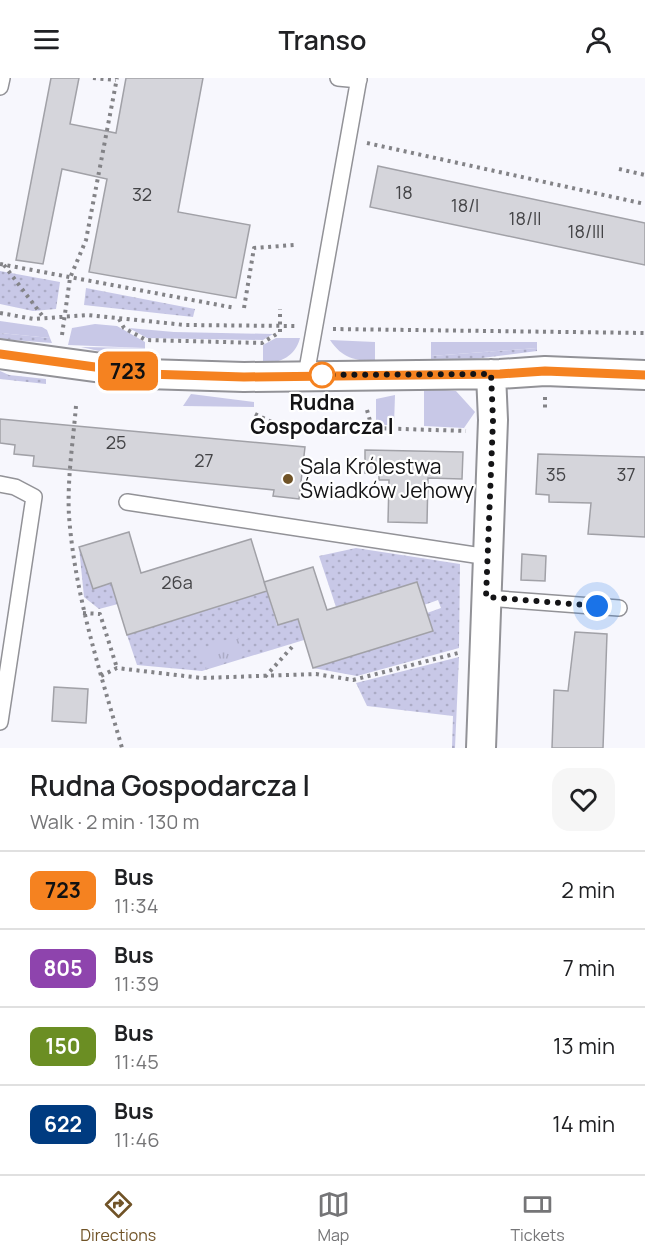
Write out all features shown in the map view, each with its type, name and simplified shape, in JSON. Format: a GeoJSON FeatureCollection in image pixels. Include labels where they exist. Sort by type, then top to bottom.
{"type":"FeatureCollection","features":[{"type":"Feature","properties":{"kind":"street"},"geometry":{"type":"LineString","coordinates":[[0,354],[146,374],[244,377],[491,374],[545,371],[645,375]]}},
{"type":"Feature","properties":{"kind":"street"},"geometry":{"type":"LineString","coordinates":[[481,748],[493,420],[491,374]]}},
{"type":"Feature","properties":{"kind":"lane"},"geometry":{"type":"LineString","coordinates":[[0,87],[2,78]]}},
{"type":"Feature","properties":{"kind":"lane"},"geometry":{"type":"LineString","coordinates":[[306,375],[359,79],[338,78]]}},
{"type":"Feature","properties":{"kind":"lane"},"geometry":{"type":"LineString","coordinates":[[0,484],[15,487],[34,497],[0,722]]}},
{"type":"Feature","properties":{"kind":"lane"},"geometry":{"type":"LineString","coordinates":[[127,502],[488,556]]}},
{"type":"Feature","properties":{"kind":"lane"},"geometry":{"type":"LineString","coordinates":[[486,597],[619,608]]}},
{"type":"Feature","properties":{"kind":"path"},"geometry":{"type":"LineString","coordinates":[[61,344],[70,278],[86,240],[116,79],[93,78]]}},
{"type":"Feature","properties":{"kind":"path"},"geometry":{"type":"LineString","coordinates":[[364,143],[645,204]]}},
{"type":"Feature","properties":{"kind":"path"},"geometry":{"type":"LineString","coordinates":[[619,169],[645,175]]}},
{"type":"Feature","properties":{"kind":"path"},"geometry":{"type":"LineString","coordinates":[[244,308],[254,248],[294,245]]}},
{"type":"Feature","properties":{"kind":"path"},"geometry":{"type":"LineString","coordinates":[[2,264],[235,308]]}},
{"type":"Feature","properties":{"kind":"path"},"geometry":{"type":"LineString","coordinates":[[2,264],[44,318]]}},
{"type":"Feature","properties":{"kind":"path"},"geometry":{"type":"LineString","coordinates":[[118,318],[124,328],[146,340],[262,343],[280,332],[280,309]]}},
{"type":"Feature","properties":{"kind":"path"},"geometry":{"type":"LineString","coordinates":[[0,313],[44,318],[88,315],[185,325],[303,326]]}},
{"type":"Feature","properties":{"kind":"path"},"geometry":{"type":"LineString","coordinates":[[326,329],[358,332],[645,333]]}},
{"type":"Feature","properties":{"kind":"path"},"geometry":{"type":"LineString","coordinates":[[75,406],[69,514],[82,613],[122,748]]}},
{"type":"Feature","properties":{"kind":"path"},"geometry":{"type":"LineString","coordinates":[[367,410],[372,428]]}},
{"type":"Feature","properties":{"kind":"path"},"geometry":{"type":"LineString","coordinates":[[255,414],[280,426],[468,431],[473,426]]}},
{"type":"Feature","properties":{"kind":"path"},"geometry":{"type":"LineString","coordinates":[[82,613],[100,614],[117,668]]}},
{"type":"Feature","properties":{"kind":"path"},"geometry":{"type":"LineString","coordinates":[[264,677],[292,647]]}},
{"type":"Feature","properties":{"kind":"path"},"geometry":{"type":"LineString","coordinates":[[101,676],[117,668],[202,678],[316,674],[353,680],[464,652]]}},
{"type":"Feature","properties":{"kind":"green space"},"geometry":{"type":"Polygon","coordinates":[[[0,271],[60,282],[56,309],[33,311],[0,304],[0,271]]]}},
{"type":"Feature","properties":{"kind":"green space"},"geometry":{"type":"Polygon","coordinates":[[[86,288],[195,309],[193,317],[84,305],[86,288]]]}},
{"type":"Feature","properties":{"kind":"green space"},"geometry":{"type":"Polygon","coordinates":[[[0,321],[42,327],[47,330],[50,338],[0,333],[0,321]]]}},
{"type":"Feature","properties":{"kind":"green space"},"geometry":{"type":"Polygon","coordinates":[[[95,324],[117,326],[145,342],[145,348],[68,345],[72,328],[95,324]]]}},
{"type":"Feature","properties":{"kind":"green space"},"geometry":{"type":"Polygon","coordinates":[[[129,328],[174,332],[273,334],[263,340],[147,338],[129,328]]]}},
{"type":"Feature","properties":{"kind":"green space"},"geometry":{"type":"Polygon","coordinates":[[[0,333],[50,338],[52,343],[0,339],[0,333]]]}},
{"type":"Feature","properties":{"kind":"green space"},"geometry":{"type":"Polygon","coordinates":[[[276,338],[300,338],[291,354],[276,362],[263,364],[263,345],[276,338]]]}},
{"type":"Feature","properties":{"kind":"green space"},"geometry":{"type":"Polygon","coordinates":[[[330,340],[375,342],[375,361],[344,355],[330,340]]]}},
{"type":"Feature","properties":{"kind":"green space"},"geometry":{"type":"Polygon","coordinates":[[[431,342],[537,342],[537,348],[431,356],[431,342]]]}},
{"type":"Feature","properties":{"kind":"green space"},"geometry":{"type":"Polygon","coordinates":[[[81,347],[145,348],[144,361],[136,359],[81,347]]]}},
{"type":"Feature","properties":{"kind":"green space"},"geometry":{"type":"Polygon","coordinates":[[[537,348],[537,351],[466,360],[431,361],[431,356],[537,348]]]}},
{"type":"Feature","properties":{"kind":"green space"},"geometry":{"type":"Polygon","coordinates":[[[0,371],[9,375],[46,379],[46,384],[0,379],[0,371]]]}},
{"type":"Feature","properties":{"kind":"green space"},"geometry":{"type":"Polygon","coordinates":[[[424,388],[456,391],[475,412],[464,428],[424,426],[424,388]]]}},
{"type":"Feature","properties":{"kind":"green space"},"geometry":{"type":"Polygon","coordinates":[[[191,394],[254,402],[254,407],[183,406],[191,394]]]}},
{"type":"Feature","properties":{"kind":"green space"},"geometry":{"type":"Polygon","coordinates":[[[395,395],[394,425],[376,425],[376,399],[395,395]]]}},
{"type":"Feature","properties":{"kind":"green space"},"geometry":{"type":"Polygon","coordinates":[[[79,547],[93,589],[111,583],[118,604],[99,609],[84,597],[79,547]]]}},
{"type":"Feature","properties":{"kind":"green space"},"geometry":{"type":"Polygon","coordinates":[[[356,548],[460,564],[459,648],[357,676],[313,668],[432,631],[427,613],[441,608],[438,600],[424,605],[417,582],[336,607],[319,556],[356,548]]]}},
{"type":"Feature","properties":{"kind":"green space"},"geometry":{"type":"Polygon","coordinates":[[[267,591],[277,625],[298,619],[304,640],[202,671],[137,665],[127,635],[267,591]]]}},
{"type":"Feature","properties":{"kind":"green space"},"geometry":{"type":"Polygon","coordinates":[[[237,636],[244,656],[206,669],[198,650],[237,636]]]}},
{"type":"Feature","properties":{"kind":"green space"},"geometry":{"type":"Polygon","coordinates":[[[459,657],[455,748],[452,748],[453,716],[367,706],[356,683],[459,657]]]}},
{"type":"Feature","properties":{"kind":"building"},"geometry":{"type":"Polygon","coordinates":[[[51,78],[79,78],[70,124],[116,133],[126,78],[203,78],[178,212],[250,225],[236,298],[89,272],[107,179],[62,169],[43,264],[16,260],[51,78]]]}},
{"type":"Feature","properties":{"kind":"building"},"geometry":{"type":"Polygon","coordinates":[[[378,166],[645,223],[645,265],[370,207],[378,166]]]}},
{"type":"Feature","properties":{"kind":"building"},"geometry":{"type":"Polygon","coordinates":[[[0,419],[305,447],[299,499],[273,496],[274,490],[33,466],[34,456],[14,454],[15,445],[0,443],[0,419]]]}},
{"type":"Feature","properties":{"kind":"building"},"geometry":{"type":"Polygon","coordinates":[[[365,450],[463,452],[462,479],[428,478],[427,523],[388,522],[389,480],[379,480],[379,474],[365,473],[365,450]]]}},
{"type":"Feature","properties":{"kind":"building"},"geometry":{"type":"Polygon","coordinates":[[[538,454],[645,457],[645,537],[588,534],[591,503],[549,502],[549,495],[536,494],[538,454]]]}},
{"type":"Feature","properties":{"kind":"building"},"geometry":{"type":"Polygon","coordinates":[[[129,532],[141,573],[251,539],[267,591],[127,635],[111,583],[93,589],[79,547],[129,532]]]}},
{"type":"Feature","properties":{"kind":"building"},"geometry":{"type":"Polygon","coordinates":[[[522,554],[546,556],[545,581],[521,580],[522,554]]]}},
{"type":"Feature","properties":{"kind":"building"},"geometry":{"type":"Polygon","coordinates":[[[313,567],[327,610],[417,582],[433,631],[313,668],[298,619],[278,625],[264,582],[313,567]]]}},
{"type":"Feature","properties":{"kind":"building"},"geometry":{"type":"Polygon","coordinates":[[[575,632],[607,634],[603,748],[552,748],[554,690],[568,691],[575,632]]]}},
{"type":"Feature","properties":{"kind":"building"},"geometry":{"type":"Polygon","coordinates":[[[54,687],[88,689],[86,723],[52,721],[54,687]]]}},
{"type":"Feature","properties":{"kind":"bus line","name":"723"},"geometry":{"type":"LineString","coordinates":[[0,354],[146,374],[244,377],[500,374],[561,371],[645,375]]}},
{"type":"Feature","properties":{"kind":"place","name":"Rudna Gospodarcza I"},"geometry":{"type":"Point","coordinates":[322,375]}},
{"type":"Feature","properties":{"kind":"place","name":"Sala Królestwa Świadków Jehowy"},"geometry":{"type":"Point","coordinates":[288,479]}},
{"type":"Feature","properties":{"kind":"route"},"geometry":{"type":"LineString","coordinates":[[322,375],[491,374],[493,420],[486,597],[597,606]]}}]}
